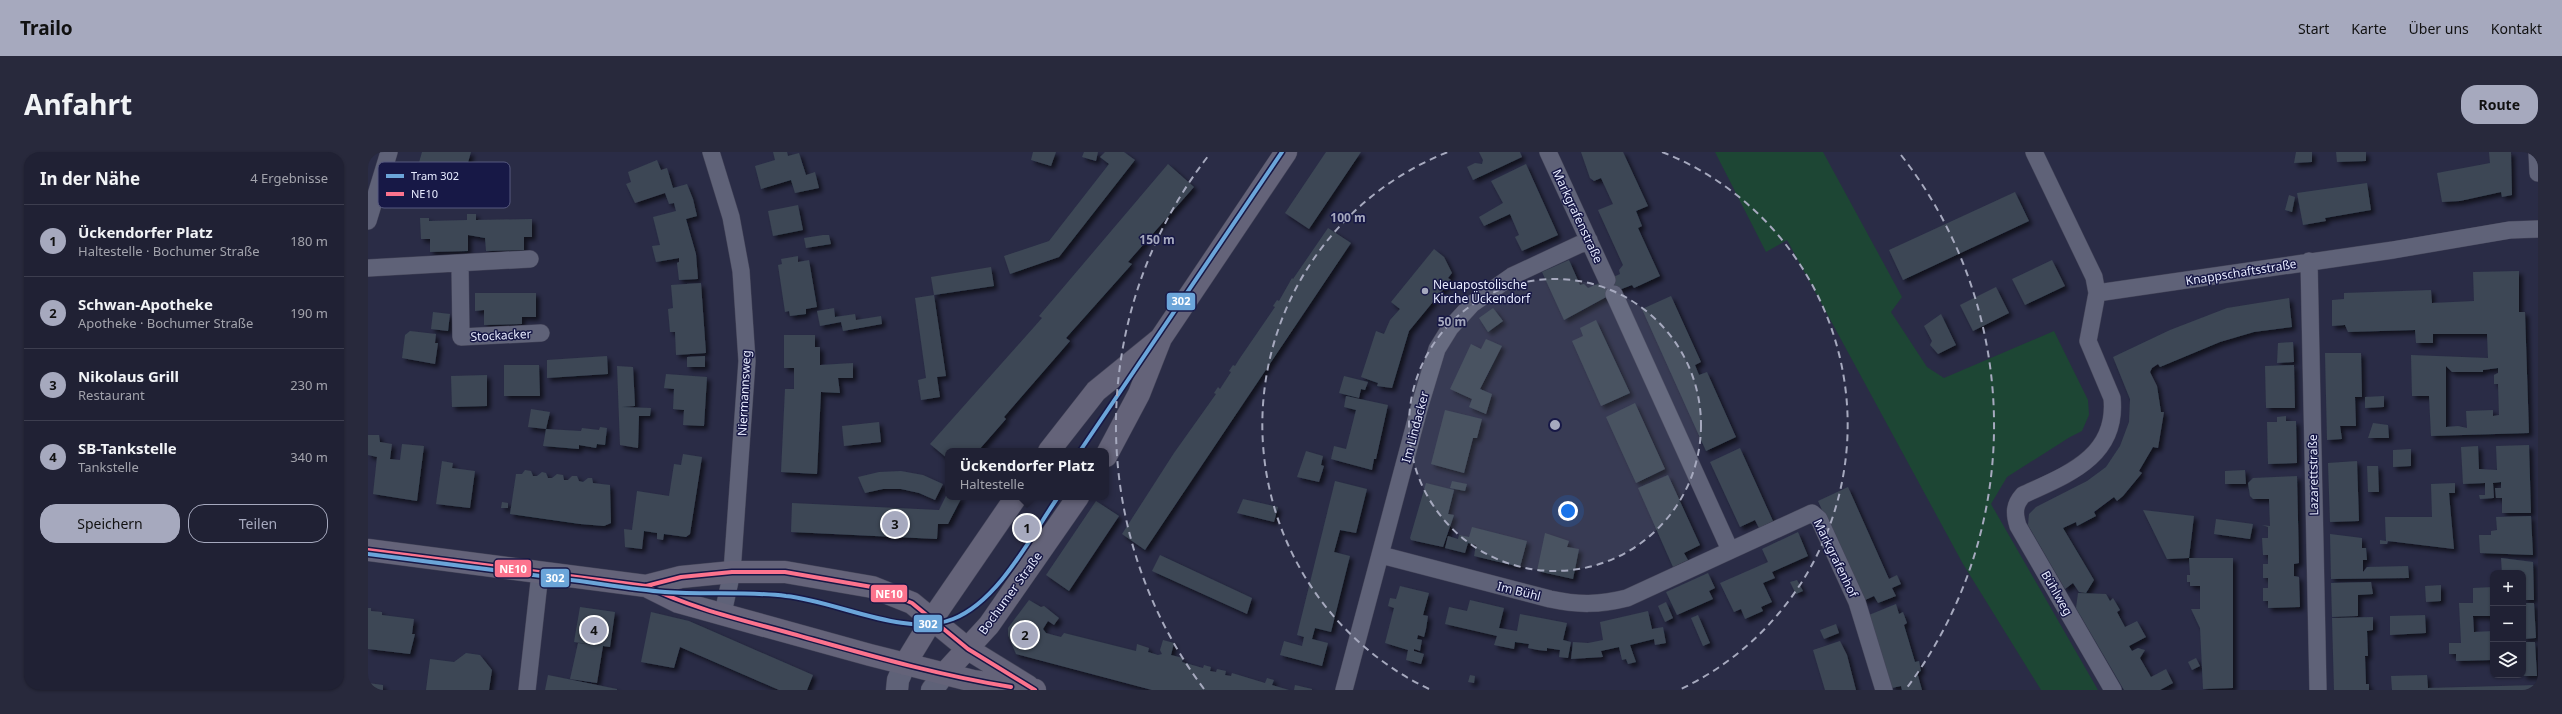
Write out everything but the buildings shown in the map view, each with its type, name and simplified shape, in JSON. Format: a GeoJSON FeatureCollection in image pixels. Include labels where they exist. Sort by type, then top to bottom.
{"type":"FeatureCollection","features":[{"type":"Feature","properties":{"kind":"main road"},"geometry":{"type":"LineString","coordinates":[[1109,450],[1139,394],[1161,338],[1286,152]]}},
{"type":"Feature","properties":{"kind":"main road"},"geometry":{"type":"LineString","coordinates":[[1051,448],[1096,391],[1161,338]]}},
{"type":"Feature","properties":{"kind":"main road"},"geometry":{"type":"LineString","coordinates":[[905,664],[933,618],[1014,500]]}},
{"type":"Feature","properties":{"kind":"main road","name":"Bochumer Straße"},"geometry":{"type":"LineString","coordinates":[[938,682],[989,625],[1076,500]]}},
{"type":"Feature","properties":{"kind":"main road"},"geometry":{"type":"LineString","coordinates":[[368,550],[646,586],[678,602],[723,613],[905,664],[938,682],[973,681],[1034,690]]}},
{"type":"Feature","properties":{"kind":"main road"},"geometry":{"type":"LineString","coordinates":[[646,586],[682,577],[732,572],[785,572],[872,587],[912,603],[933,618],[968,649],[1034,690]]}},
{"type":"Feature","properties":{"kind":"street"},"geometry":{"type":"LineString","coordinates":[[386,162],[389,152]]}},
{"type":"Feature","properties":{"kind":"street","name":"Niermannsweg"},"geometry":{"type":"LineString","coordinates":[[711,152],[731,217],[741,271],[747,361],[732,572],[723,613]]}},
{"type":"Feature","properties":{"kind":"street","name":"Markgrafenstraße"},"geometry":{"type":"LineString","coordinates":[[1548,152],[1613,291],[1730,550]]}},
{"type":"Feature","properties":{"kind":"street"},"geometry":{"type":"LineString","coordinates":[[2034,152],[2094,277],[2097,293]]}},
{"type":"Feature","properties":{"kind":"street"},"geometry":{"type":"LineString","coordinates":[[2537,152],[2538,173]]}},
{"type":"Feature","properties":{"kind":"street"},"geometry":{"type":"LineString","coordinates":[[368,220],[378,188]]}},
{"type":"Feature","properties":{"kind":"street","name":"Knappschaftsstraße"},"geometry":{"type":"LineString","coordinates":[[2097,293],[2150,287],[2309,261],[2393,250],[2510,230],[2538,229]]}},
{"type":"Feature","properties":{"kind":"street","name":"Im Lindacker"},"geometry":{"type":"LineString","coordinates":[[1344,690],[1430,370],[1437,349],[1448,332],[1472,304],[1512,276],[1589,240]]}},
{"type":"Feature","properties":{"kind":"street"},"geometry":{"type":"LineString","coordinates":[[368,268],[530,259]]}},
{"type":"Feature","properties":{"kind":"street","name":"Lazarettstraße"},"geometry":{"type":"LineString","coordinates":[[2309,261],[2318,690]]}},
{"type":"Feature","properties":{"kind":"street","name":"Stockacker"},"geometry":{"type":"LineString","coordinates":[[460,264],[461,337],[541,333]]}},
{"type":"Feature","properties":{"kind":"street","name":"Bühlweg"},"geometry":{"type":"LineString","coordinates":[[2097,293],[2088,341],[2112,398],[2113,409],[2107,436],[2095,453],[2076,470],[2023,495],[2015,508],[2018,526],[2113,690]]}},
{"type":"Feature","properties":{"kind":"street","name":"Markgrafenhof"},"geometry":{"type":"LineString","coordinates":[[1656,585],[1807,514],[1816,516],[1857,602],[1884,690]]}},
{"type":"Feature","properties":{"kind":"street","name":"Im Bühl"},"geometry":{"type":"LineString","coordinates":[[1381,555],[1576,605],[1603,604],[1627,598],[1656,585]]}},
{"type":"Feature","properties":{"kind":"street"},"geometry":{"type":"LineString","coordinates":[[527,690],[540,573]]}},
{"type":"Feature","properties":{"kind":"street"},"geometry":{"type":"LineString","coordinates":[[897,690],[898,680],[905,664]]}},
{"type":"Feature","properties":{"kind":"green space"},"geometry":{"type":"Polygon","coordinates":[[[1715,152],[1823,152],[1902,297],[1891,312],[1927,367],[1944,378],[2054,331],[2088,400],[2089,415],[2082,431],[2007,477],[1991,504],[2098,690],[2041,690],[1963,564],[1787,240],[1766,252],[1715,152]]]}},
{"type":"Feature","properties":{"kind":"tram line","name":"302"},"geometry":{"type":"LineString","coordinates":[[1082,448],[1282,152]]}},
{"type":"Feature","properties":{"kind":"tram line","name":"302"},"geometry":{"type":"LineString","coordinates":[[368,554],[652,591],[786,596],[806,599],[893,621],[914,624],[934,624],[953,619],[970,610],[985,598],[1013,566],[1056,500]]}},
{"type":"Feature","properties":{"kind":"transit line","name":"NE10"},"geometry":{"type":"LineString","coordinates":[[368,550],[646,586],[681,577],[732,572],[785,572],[872,587],[912,603],[968,649],[1035,690]]}},
{"type":"Feature","properties":{"kind":"transit line","name":"NE10"},"geometry":{"type":"LineString","coordinates":[[646,586],[700,608],[737,619],[901,664],[1011,687]]}},
{"type":"Feature","properties":{"kind":"place","name":"Neuapostolische Kirche Ückendorf"},"geometry":{"type":"Point","coordinates":[1425,291]}},
{"type":"Feature","properties":{"kind":"place","name":"Nikolaus Grill"},"geometry":{"type":"Point","coordinates":[895,524]}},
{"type":"Feature","properties":{"kind":"place","name":"Ückendorfer Platz"},"geometry":{"type":"Point","coordinates":[1027,528]}},
{"type":"Feature","properties":{"kind":"place","name":"SB-Tankstelle"},"geometry":{"type":"Point","coordinates":[594,630]}},
{"type":"Feature","properties":{"kind":"place","name":"Schwan-Apotheke"},"geometry":{"type":"Point","coordinates":[1025,635]}}]}
